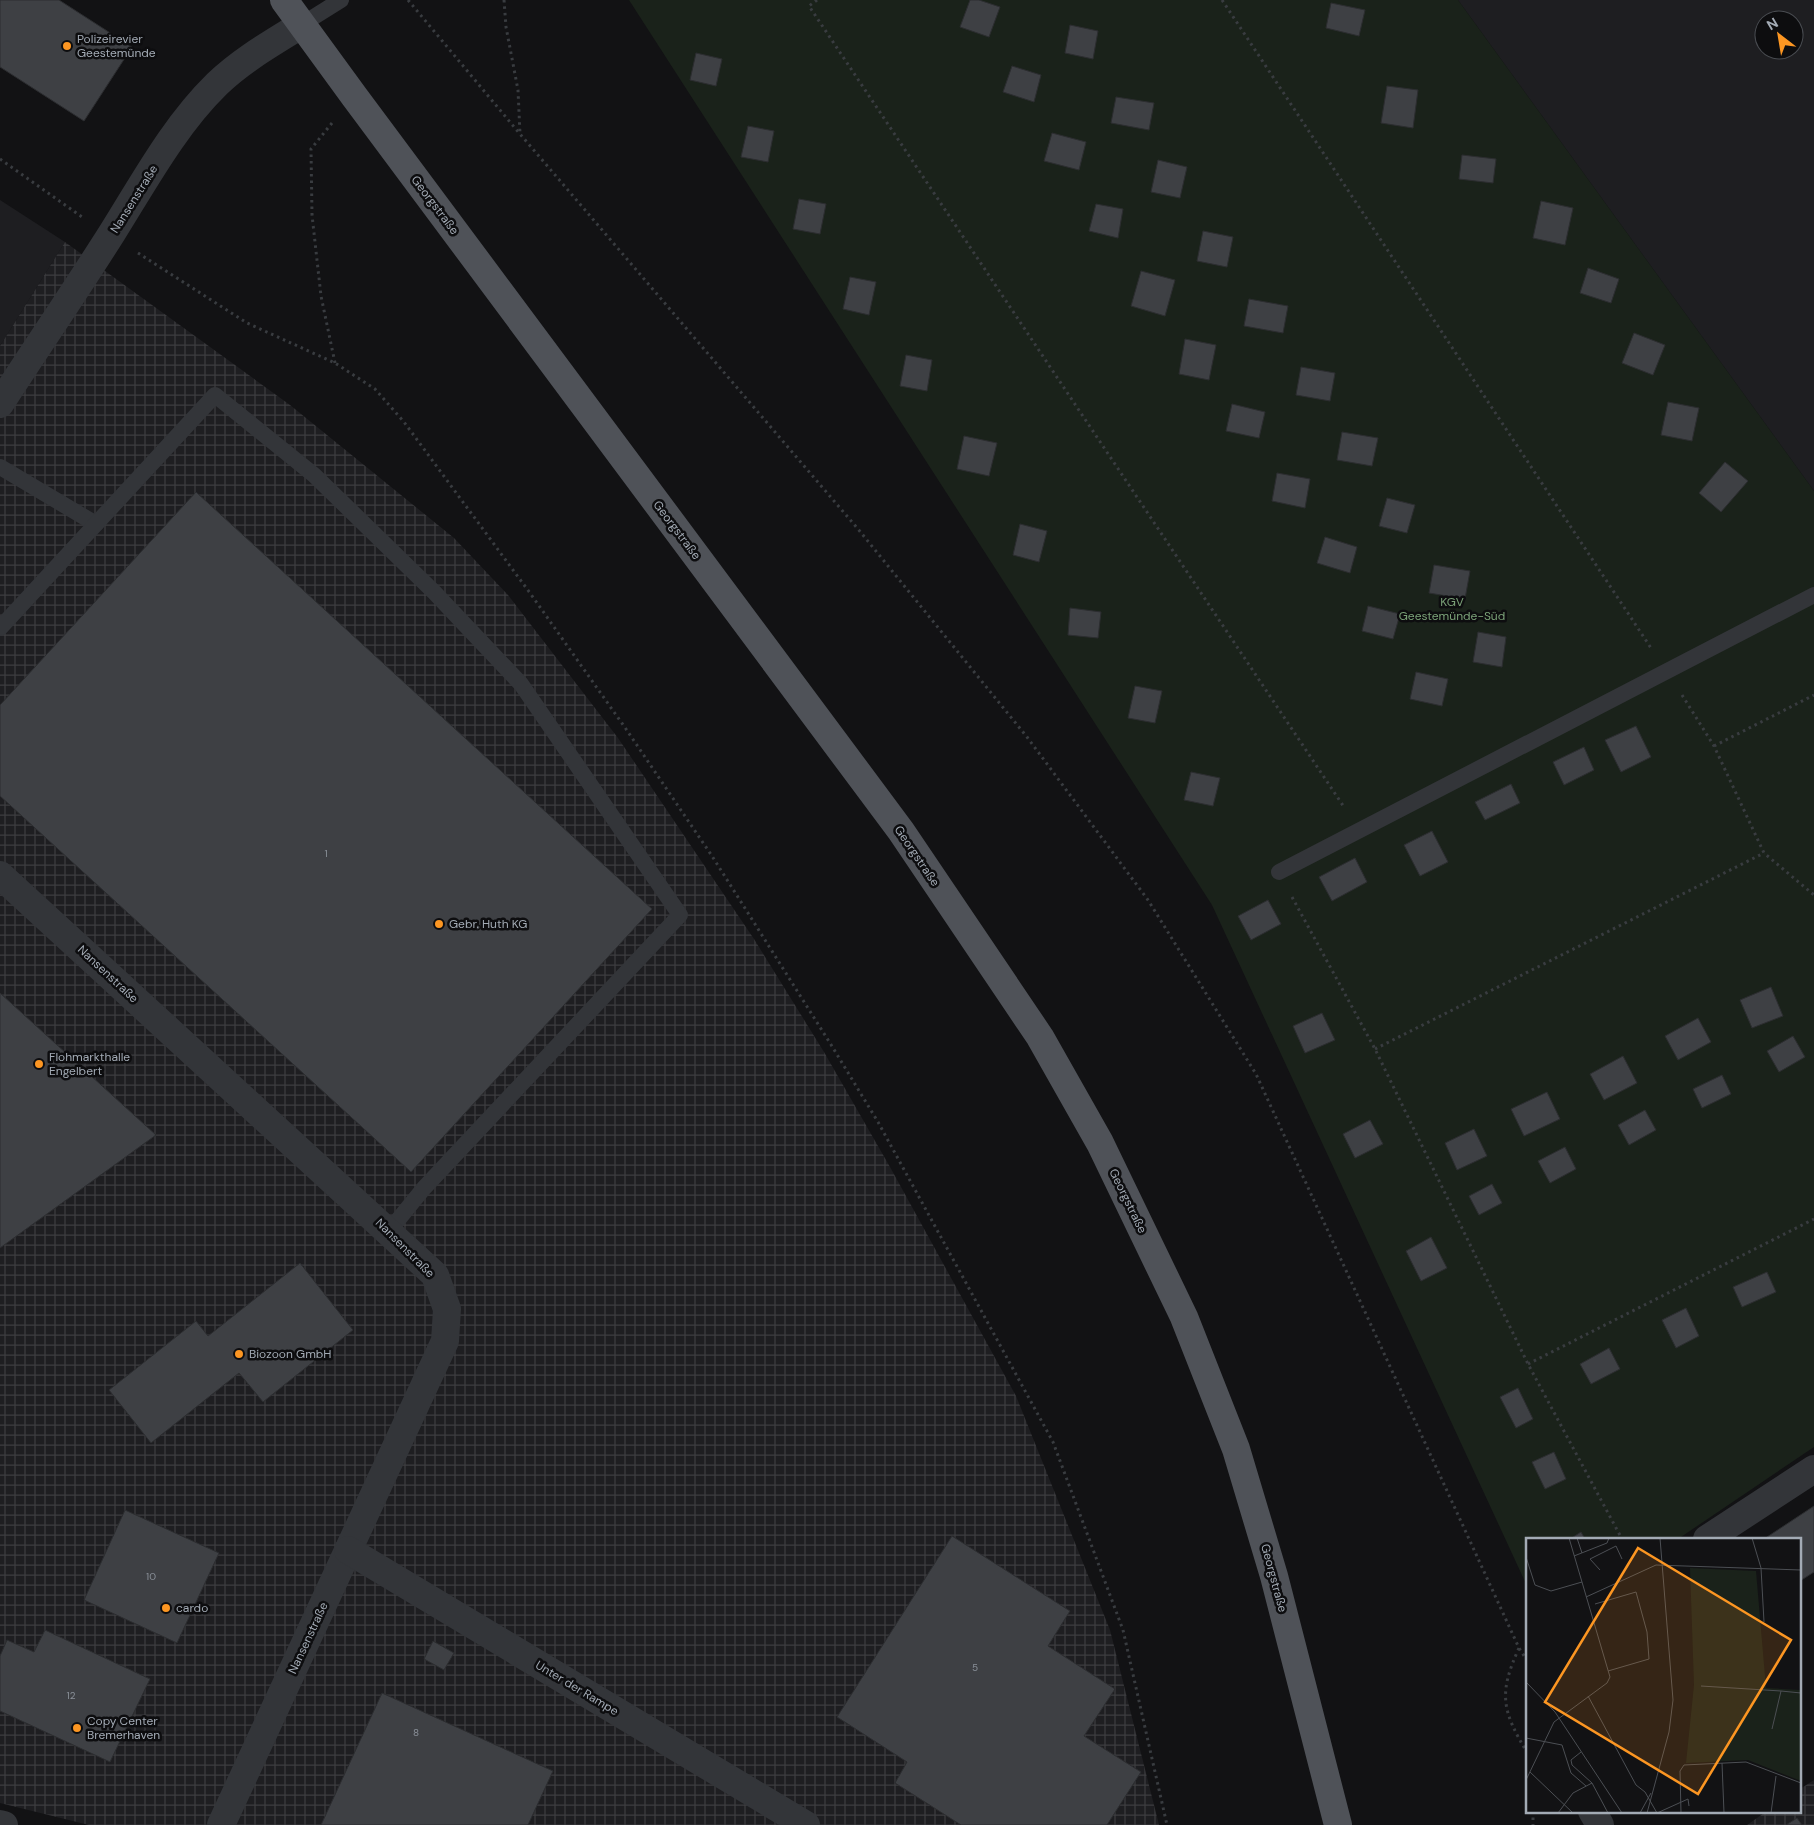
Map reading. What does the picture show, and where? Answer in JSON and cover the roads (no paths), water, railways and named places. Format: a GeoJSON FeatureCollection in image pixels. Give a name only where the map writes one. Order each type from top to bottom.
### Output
{"type":"FeatureCollection","features":[{"type":"Feature","properties":{"kind":"main road","name":"Georgstraße"},"geometry":{"type":"LineString","coordinates":[[284,0],[901,831],[1040,1037],[1100,1143],[1184,1317],[1236,1449],[1274,1576],[1338,1824]]}},
{"type":"Feature","properties":{"kind":"street","name":"Nansenstraße"},"geometry":{"type":"LineString","coordinates":[[0,404],[168,144],[189,115],[217,84],[247,58],[301,25]]}},
{"type":"Feature","properties":{"kind":"street","name":"Nansenstraße"},"geometry":{"type":"LineString","coordinates":[[0,875],[435,1275],[447,1309],[445,1341],[221,1825]]}},
{"type":"Feature","properties":{"kind":"street"},"geometry":{"type":"LineString","coordinates":[[1709,1538],[1814,1469]]}},
{"type":"Feature","properties":{"kind":"street","name":"Unter der Rampe"},"geometry":{"type":"LineString","coordinates":[[348,1550],[806,1825]]}},
{"type":"Feature","properties":{"kind":"street"},"geometry":{"type":"LineString","coordinates":[[1593,1812],[1600,1825]]}},
{"type":"Feature","properties":{"kind":"street"},"geometry":{"type":"LineString","coordinates":[[0,1824],[4,1825]]}},
{"type":"Feature","properties":{"kind":"lane"},"geometry":{"type":"LineString","coordinates":[[301,25],[341,0]]}},
{"type":"Feature","properties":{"kind":"lane"},"geometry":{"type":"LineString","coordinates":[[0,628],[215,395],[314,475],[434,592],[521,684],[680,915],[424,1188],[389,1231]]}},
{"type":"Feature","properties":{"kind":"lane"},"geometry":{"type":"LineString","coordinates":[[0,467],[96,524]]}},
{"type":"Feature","properties":{"kind":"lane"},"geometry":{"type":"LineString","coordinates":[[1279,872],[1814,595]]}},
{"type":"Feature","properties":{"kind":"place","name":"Polizeirevier Geestemünde"},"geometry":{"type":"Point","coordinates":[67,46]}},
{"type":"Feature","properties":{"kind":"place","name":"Gebr. Huth KG"},"geometry":{"type":"Point","coordinates":[439,924]}},
{"type":"Feature","properties":{"kind":"place","name":"Flohmarkthalle Engelbert"},"geometry":{"type":"Point","coordinates":[39,1064]}},
{"type":"Feature","properties":{"kind":"place","name":"Biozoon GmbH"},"geometry":{"type":"Point","coordinates":[239,1354]}},
{"type":"Feature","properties":{"kind":"place","name":"cardo"},"geometry":{"type":"Point","coordinates":[166,1608]}},
{"type":"Feature","properties":{"kind":"place","name":"Copy Center Bremerhaven"},"geometry":{"type":"Point","coordinates":[77,1728]}},
{"type":"Feature","properties":{"kind":"park label","name":"KGV Geestemünde-Süd"},"geometry":{"type":"Point","coordinates":[1452,609]}}]}
